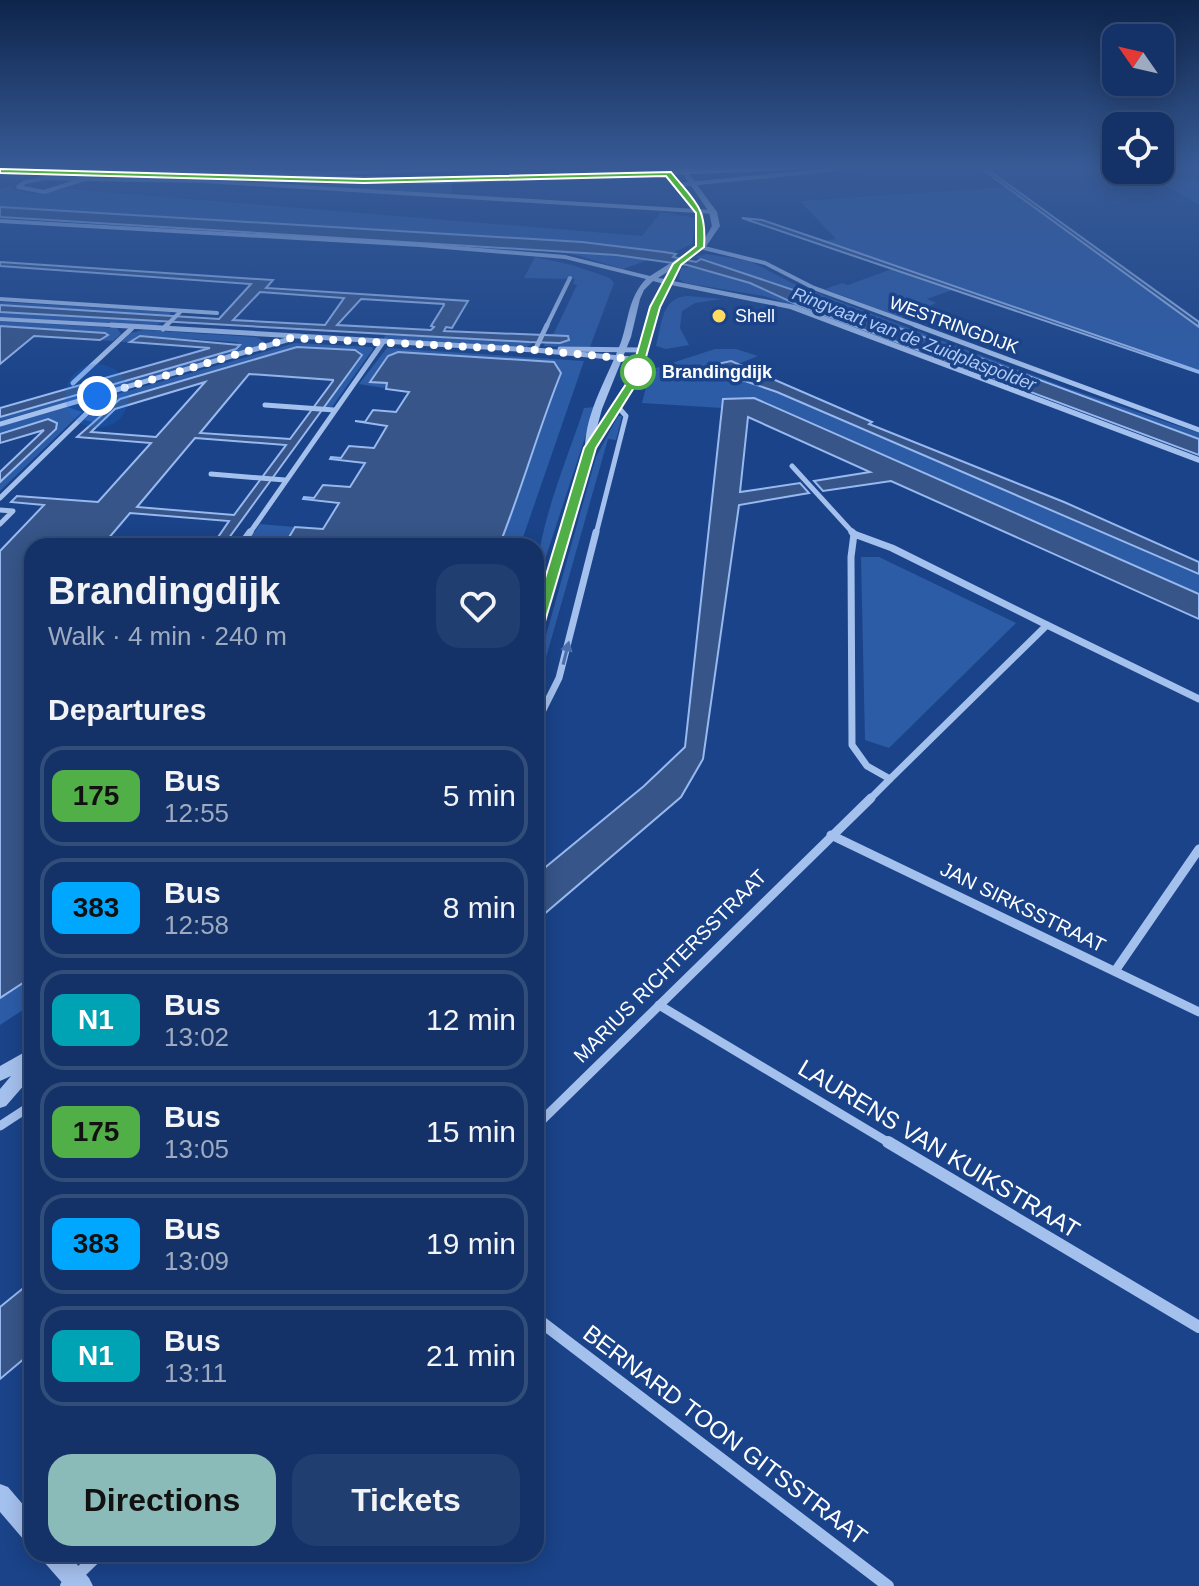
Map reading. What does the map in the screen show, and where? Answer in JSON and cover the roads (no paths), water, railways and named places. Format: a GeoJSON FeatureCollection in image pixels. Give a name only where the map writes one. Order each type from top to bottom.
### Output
{"type":"FeatureCollection","features":[{"type":"Feature","properties":{"kind":"street"},"geometry":{"type":"LineString","coordinates":[[334,241],[534,253],[584,262],[666,285]]}},
{"type":"Feature","properties":{"kind":"street"},"geometry":{"type":"LineString","coordinates":[[700,241],[700,247]]}},
{"type":"Feature","properties":{"kind":"street"},"geometry":{"type":"LineString","coordinates":[[544,605],[590,448],[590,429],[621,354],[638,294],[644,285],[682,261],[706,241]]}},
{"type":"Feature","properties":{"kind":"street","name":"WESTRINGDIJK"},"geometry":{"type":"LineString","coordinates":[[700,247],[765,263],[814,288],[1199,430]]}},
{"type":"Feature","properties":{"kind":"street"},"geometry":{"type":"LineString","coordinates":[[590,448],[635,378],[655,307],[682,261]]}},
{"type":"Feature","properties":{"kind":"street"},"geometry":{"type":"LineString","coordinates":[[584,262],[644,285],[666,285],[781,303],[1199,460]]}},
{"type":"Feature","properties":{"kind":"street"},"geometry":{"type":"LineString","coordinates":[[536,348],[570,278]]}},
{"type":"Feature","properties":{"kind":"street"},"geometry":{"type":"LineString","coordinates":[[0,299],[179,313],[217,313]]}},
{"type":"Feature","properties":{"kind":"street"},"geometry":{"type":"LineString","coordinates":[[164,328],[179,313]]}},
{"type":"Feature","properties":{"kind":"street"},"geometry":{"type":"LineString","coordinates":[[0,319],[291,338],[643,355]]}},
{"type":"Feature","properties":{"kind":"street"},"geometry":{"type":"LineString","coordinates":[[73,383],[132,328]]}},
{"type":"Feature","properties":{"kind":"street"},"geometry":{"type":"LineString","coordinates":[[0,424],[291,338]]}},
{"type":"Feature","properties":{"kind":"street"},"geometry":{"type":"LineString","coordinates":[[245,538],[331,410],[383,342]]}},
{"type":"Feature","properties":{"kind":"street"},"geometry":{"type":"LineString","coordinates":[[536,348],[643,355]]}},
{"type":"Feature","properties":{"kind":"street"},"geometry":{"type":"LineString","coordinates":[[1,496],[97,403],[97,396]]}},
{"type":"Feature","properties":{"kind":"street"},"geometry":{"type":"LineString","coordinates":[[265,405],[331,410]]}},
{"type":"Feature","properties":{"kind":"street"},"geometry":{"type":"LineString","coordinates":[[544,708],[559,678],[626,416],[618,407]]}},
{"type":"Feature","properties":{"kind":"street"},"geometry":{"type":"LineString","coordinates":[[792,466],[854,534],[892,548],[1199,699]]}},
{"type":"Feature","properties":{"kind":"street"},"geometry":{"type":"LineString","coordinates":[[211,474],[282,480]]}},
{"type":"Feature","properties":{"kind":"street"},"geometry":{"type":"LineString","coordinates":[[0,510],[13,511],[0,524]]}},
{"type":"Feature","properties":{"kind":"street"},"geometry":{"type":"LineString","coordinates":[[854,534],[851,557],[852,745],[867,766],[891,779]]}},
{"type":"Feature","properties":{"kind":"street","name":"MARIUS RICHTERSSTRAAT"},"geometry":{"type":"LineString","coordinates":[[544,1118],[1047,625]]}},
{"type":"Feature","properties":{"kind":"street","name":"JAN SIRKSSTRAAT"},"geometry":{"type":"LineString","coordinates":[[831,835],[1199,1012]]}},
{"type":"Feature","properties":{"kind":"street"},"geometry":{"type":"LineString","coordinates":[[1115,971],[1199,849]]}},
{"type":"Feature","properties":{"kind":"street","name":"LAURENS VAN KUIKSTRAAT"},"geometry":{"type":"LineString","coordinates":[[659,1005],[1199,1327]]}},
{"type":"Feature","properties":{"kind":"street"},"geometry":{"type":"LineString","coordinates":[[0,1074],[24,1060]]}},
{"type":"Feature","properties":{"kind":"street"},"geometry":{"type":"LineString","coordinates":[[0,1101],[24,1073]]}},
{"type":"Feature","properties":{"kind":"street"},"geometry":{"type":"LineString","coordinates":[[0,1126],[24,1110]]}},
{"type":"Feature","properties":{"kind":"street","name":"BERNARD TOON GITSSTRAAT"},"geometry":{"type":"LineString","coordinates":[[544,1324],[888,1586]]}},
{"type":"Feature","properties":{"kind":"street"},"geometry":{"type":"LineString","coordinates":[[0,1495],[24,1523]]}},
{"type":"Feature","properties":{"kind":"street"},"geometry":{"type":"LineString","coordinates":[[58,1562],[73,1583],[92,1562]]}},
{"type":"Feature","properties":{"kind":"water","name":"Ringvaart van de Zuidplaspolder"},"geometry":{"type":"Polygon","coordinates":[[[389,241],[566,241],[676,254],[673,257],[696,262],[701,259],[829,302],[1199,439],[1199,455],[798,305],[750,283],[687,265],[616,255],[389,241]]]}},
{"type":"Feature","properties":{"kind":"water"},"geometry":{"type":"Polygon","coordinates":[[[810,241],[824,241],[1199,373],[810,241]]]}},
{"type":"Feature","properties":{"kind":"water"},"geometry":{"type":"Polygon","coordinates":[[[1081,241],[1087,241],[1199,322],[1199,327],[1081,241]]]}},
{"type":"Feature","properties":{"kind":"water"},"geometry":{"type":"Polygon","coordinates":[[[0,262],[273,280],[266,288],[468,301],[452,328],[446,327],[444,331],[568,336],[569,340],[560,343],[529,342],[0,312],[0,305],[219,319],[251,284],[0,266],[0,262]],[[260,292],[233,320],[325,325],[344,298],[260,292]],[[361,299],[337,325],[431,330],[444,305],[444,304],[361,299]]]}},
{"type":"Feature","properties":{"kind":"water"},"geometry":{"type":"Polygon","coordinates":[[[0,326],[108,335],[100,340],[34,336],[0,364],[0,326]]]}},
{"type":"Feature","properties":{"kind":"water"},"geometry":{"type":"Polygon","coordinates":[[[140,336],[240,345],[236,349],[0,417],[0,408],[210,348],[130,342],[140,336]]]}},
{"type":"Feature","properties":{"kind":"water"},"geometry":{"type":"Polygon","coordinates":[[[297,347],[355,350],[362,355],[229,538],[217,538],[229,521],[130,513],[109,538],[24,538],[24,982],[0,998],[0,551],[44,505],[11,502],[17,496],[98,502],[151,443],[77,437],[120,399],[297,347]],[[249,374],[200,433],[290,439],[333,380],[249,374]],[[205,382],[115,409],[91,432],[156,437],[205,382]],[[195,438],[137,507],[234,515],[286,445],[195,438]]]}},
{"type":"Feature","properties":{"kind":"water"},"geometry":{"type":"Polygon","coordinates":[[[398,352],[554,362],[561,373],[502,538],[289,538],[295,527],[323,529],[339,503],[304,497],[314,498],[323,485],[350,487],[365,463],[331,457],[341,458],[349,446],[374,448],[387,426],[355,421],[365,422],[373,410],[396,412],[409,392],[386,389],[387,383],[370,382],[388,356],[398,352]]]}},
{"type":"Feature","properties":{"kind":"water"},"geometry":{"type":"Polygon","coordinates":[[[731,361],[872,422],[869,424],[1064,502],[1199,562],[1199,574],[777,392],[733,377],[694,369],[731,361]]]}},
{"type":"Feature","properties":{"kind":"water"},"geometry":{"type":"Polygon","coordinates":[[[754,398],[1199,594],[1199,619],[891,481],[823,491],[814,481],[870,472],[748,417],[740,492],[800,483],[809,493],[739,505],[703,759],[681,797],[544,914],[544,868],[644,786],[685,747],[723,399],[754,398]]]}},
{"type":"Feature","properties":{"kind":"water"},"geometry":{"type":"Polygon","coordinates":[[[48,419],[57,423],[56,429],[0,482],[0,472],[44,430],[0,443],[0,434],[48,419]]]}},
{"type":"Feature","properties":{"kind":"water"},"geometry":{"type":"Polygon","coordinates":[[[24,1288],[24,1359],[0,1379],[0,1307],[24,1288]]]}},
{"type":"Feature","properties":{"kind":"place","name":"Shell"},"geometry":{"type":"Point","coordinates":[719,316]}},
{"type":"Feature","properties":{"kind":"place","name":"Brandingdijk"},"geometry":{"type":"Point","coordinates":[638,372]}}]}
